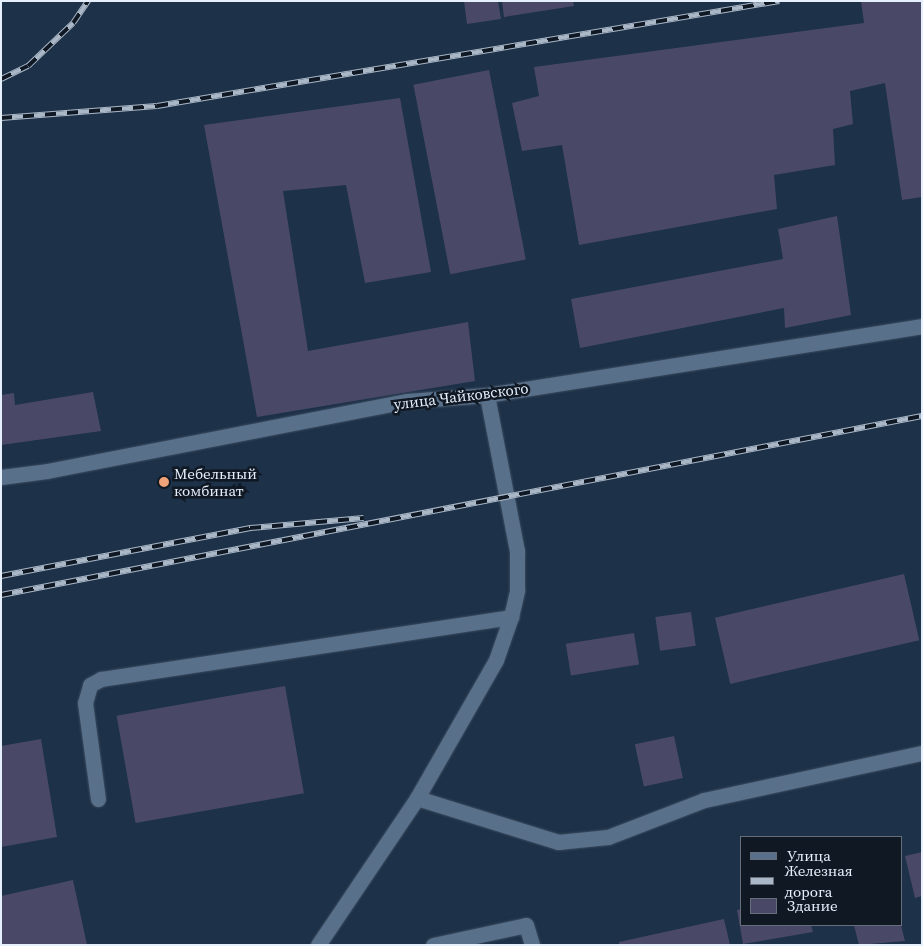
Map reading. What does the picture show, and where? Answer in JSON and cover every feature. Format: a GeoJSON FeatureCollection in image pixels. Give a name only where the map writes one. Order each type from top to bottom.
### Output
{"type":"FeatureCollection","features":[{"type":"Feature","properties":{"kind":"street","name":"улица Чайковского"},"geometry":{"type":"LineString","coordinates":[[1,477],[47,471],[407,401],[487,395],[922,326]]}},
{"type":"Feature","properties":{"kind":"street"},"geometry":{"type":"LineString","coordinates":[[318,945],[417,798],[496,660],[511,617],[517,590],[517,552],[487,395]]}},
{"type":"Feature","properties":{"kind":"street"},"geometry":{"type":"LineString","coordinates":[[98,799],[85,703],[90,686],[101,678],[511,617]]}},
{"type":"Feature","properties":{"kind":"street"},"geometry":{"type":"LineString","coordinates":[[417,798],[558,842],[608,837],[704,800],[922,753]]}},
{"type":"Feature","properties":{"kind":"street"},"geometry":{"type":"LineString","coordinates":[[433,945],[526,925],[532,945]]}},
{"type":"Feature","properties":{"kind":"building"},"geometry":{"type":"Polygon","coordinates":[[[464,1],[498,1],[501,19],[467,24],[464,1]]]}},
{"type":"Feature","properties":{"kind":"building"},"geometry":{"type":"Polygon","coordinates":[[[502,1],[573,1],[574,6],[504,17],[502,1]]]}},
{"type":"Feature","properties":{"kind":"building"},"geometry":{"type":"Polygon","coordinates":[[[861,1],[922,1],[922,197],[902,200],[885,83],[850,91],[853,124],[833,129],[835,165],[774,175],[777,209],[579,245],[562,145],[522,151],[512,103],[539,96],[534,67],[864,23],[861,1]]]}},
{"type":"Feature","properties":{"kind":"building"},"geometry":{"type":"Polygon","coordinates":[[[489,70],[526,259],[450,274],[413,85],[489,70]]]}},
{"type":"Feature","properties":{"kind":"building"},"geometry":{"type":"Polygon","coordinates":[[[400,98],[431,272],[365,283],[346,185],[283,191],[308,351],[468,322],[475,381],[257,417],[204,125],[400,98]]]}},
{"type":"Feature","properties":{"kind":"building"},"geometry":{"type":"Polygon","coordinates":[[[837,216],[851,315],[785,328],[784,308],[580,348],[571,299],[783,259],[778,229],[837,216]]]}},
{"type":"Feature","properties":{"kind":"building"},"geometry":{"type":"Polygon","coordinates":[[[93,392],[101,431],[1,445],[1,395],[14,393],[15,405],[93,392]]]}},
{"type":"Feature","properties":{"kind":"building"},"geometry":{"type":"Polygon","coordinates":[[[904,574],[919,640],[730,684],[715,618],[904,574]]]}},
{"type":"Feature","properties":{"kind":"building"},"geometry":{"type":"Polygon","coordinates":[[[691,612],[696,646],[660,651],[655,617],[691,612]]]}},
{"type":"Feature","properties":{"kind":"building"},"geometry":{"type":"Polygon","coordinates":[[[634,633],[639,665],[571,675],[566,644],[634,633]]]}},
{"type":"Feature","properties":{"kind":"building"},"geometry":{"type":"Polygon","coordinates":[[[285,686],[304,793],[136,823],[117,716],[285,686]]]}},
{"type":"Feature","properties":{"kind":"building"},"geometry":{"type":"Polygon","coordinates":[[[674,736],[683,778],[644,786],[635,744],[674,736]]]}},
{"type":"Feature","properties":{"kind":"building"},"geometry":{"type":"Polygon","coordinates":[[[41,739],[57,837],[1,847],[1,746],[41,739]]]}},
{"type":"Feature","properties":{"kind":"building"},"geometry":{"type":"Polygon","coordinates":[[[922,852],[922,896],[915,898],[905,856],[922,852]]]}},
{"type":"Feature","properties":{"kind":"building"},"geometry":{"type":"Polygon","coordinates":[[[73,880],[87,945],[1,945],[1,896],[73,880]]]}},
{"type":"Feature","properties":{"kind":"building"},"geometry":{"type":"Polygon","coordinates":[[[740,909],[740,926],[811,926],[813,932],[743,944],[737,910],[740,909]]]}},
{"type":"Feature","properties":{"kind":"building"},"geometry":{"type":"Polygon","coordinates":[[[724,919],[730,945],[619,945],[619,942],[724,919]]]}},
{"type":"Feature","properties":{"kind":"building"},"geometry":{"type":"Polygon","coordinates":[[[854,926],[901,926],[905,941],[859,945],[854,926]]]}},
{"type":"Feature","properties":{"kind":"railway"},"geometry":{"type":"LineString","coordinates":[[1,79],[28,66],[73,23],[88,1]]}},
{"type":"Feature","properties":{"kind":"railway"},"geometry":{"type":"LineString","coordinates":[[1,118],[157,106],[779,1]]}},
{"type":"Feature","properties":{"kind":"railway"},"geometry":{"type":"LineString","coordinates":[[1,595],[922,416]]}},
{"type":"Feature","properties":{"kind":"railway"},"geometry":{"type":"LineString","coordinates":[[1,576],[250,528],[364,518]]}},
{"type":"Feature","properties":{"kind":"place","name":"Мебельный комбинат"},"geometry":{"type":"Point","coordinates":[164,482]}}]}
